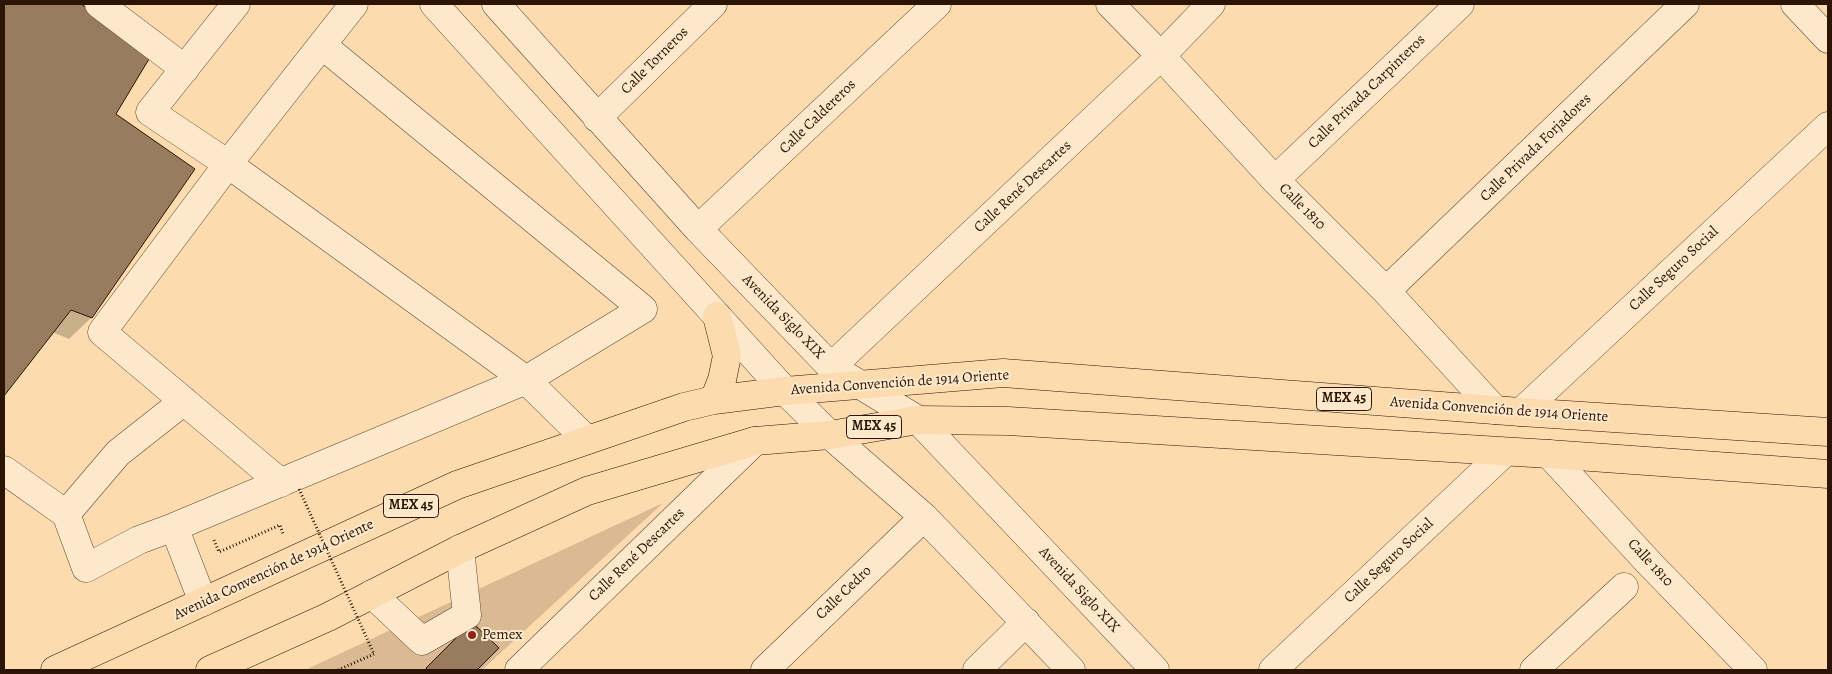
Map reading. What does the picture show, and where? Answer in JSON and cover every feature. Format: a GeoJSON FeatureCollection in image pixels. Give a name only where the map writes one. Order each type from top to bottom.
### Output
{"type":"FeatureCollection","features":[{"type":"Feature","properties":{"kind":"main road"},"geometry":{"type":"LineString","coordinates":[[714,400],[722,380],[727,356],[717,316]]}},
{"type":"Feature","properties":{"kind":"main road","name":"Avenida Convención de 1914 Oriente"},"geometry":{"type":"LineString","coordinates":[[55,670],[457,485],[684,407],[714,400],[785,391],[1003,373],[1508,411],[1828,432]]}},
{"type":"Feature","properties":{"kind":"main road","name":"MEX 45"},"geometry":{"type":"LineString","coordinates":[[210,670],[328,617],[460,549],[587,490],[755,441],[830,435],[918,420],[1008,421],[1549,454],[1828,474]]}},
{"type":"Feature","properties":{"kind":"street"},"geometry":{"type":"LineString","coordinates":[[99,4],[185,69]]}},
{"type":"Feature","properties":{"kind":"street"},"geometry":{"type":"LineString","coordinates":[[236,4],[150,112],[228,164],[526,380],[587,440]]}},
{"type":"Feature","properties":{"kind":"street"},"geometry":{"type":"LineString","coordinates":[[290,486],[102,332],[228,164],[354,4]]}},
{"type":"Feature","properties":{"kind":"street"},"geometry":{"type":"LineString","coordinates":[[434,4],[785,391],[830,435],[924,517],[1071,670]]}},
{"type":"Feature","properties":{"kind":"street","name":"Avenida Siglo XIX"},"geometry":{"type":"LineString","coordinates":[[496,4],[698,229],[831,367],[918,420],[1154,670]]}},
{"type":"Feature","properties":{"kind":"street","name":"Calle Torneros"},"geometry":{"type":"LineString","coordinates":[[597,118],[713,4]]}},
{"type":"Feature","properties":{"kind":"street","name":"Calle Caldereros"},"geometry":{"type":"LineString","coordinates":[[698,229],[937,4]]}},
{"type":"Feature","properties":{"kind":"street","name":"Calle 1810"},"geometry":{"type":"LineString","coordinates":[[1110,4],[1161,56],[1275,180],[1508,411]]}},
{"type":"Feature","properties":{"kind":"street","name":"Calle René Descartes"},"geometry":{"type":"LineString","coordinates":[[831,367],[1161,56],[1211,4]]}},
{"type":"Feature","properties":{"kind":"street","name":"Calle Privada Carpinteros"},"geometry":{"type":"LineString","coordinates":[[1275,180],[1460,4]]}},
{"type":"Feature","properties":{"kind":"street","name":"Calle Privada Forjadores"},"geometry":{"type":"LineString","coordinates":[[1386,291],[1686,4]]}},
{"type":"Feature","properties":{"kind":"street"},"geometry":{"type":"LineString","coordinates":[[1795,4],[1828,39]]}},
{"type":"Feature","properties":{"kind":"street"},"geometry":{"type":"LineString","coordinates":[[4,470],[66,514],[86,568],[139,540],[290,486],[526,380],[643,309],[322,45]]}},
{"type":"Feature","properties":{"kind":"street","name":"Calle Seguro Social"},"geometry":{"type":"LineString","coordinates":[[1508,411],[1828,126]]}},
{"type":"Feature","properties":{"kind":"street"},"geometry":{"type":"LineString","coordinates":[[66,514],[118,453],[184,401]]}},
{"type":"Feature","properties":{"kind":"street","name":"Calle René Descartes"},"geometry":{"type":"LineString","coordinates":[[519,670],[755,441]]}},
{"type":"Feature","properties":{"kind":"street","name":"Calle Seguro Social"},"geometry":{"type":"LineString","coordinates":[[1273,670],[1505,452]]}},
{"type":"Feature","properties":{"kind":"street","name":"Calle 1810"},"geometry":{"type":"LineString","coordinates":[[1549,454],[1649,563],[1754,670]]}},
{"type":"Feature","properties":{"kind":"street","name":"Calle Cedro"},"geometry":{"type":"LineString","coordinates":[[765,670],[924,517]]}},
{"type":"Feature","properties":{"kind":"street"},"geometry":{"type":"LineString","coordinates":[[174,527],[203,602]]}},
{"type":"Feature","properties":{"kind":"street"},"geometry":{"type":"LineString","coordinates":[[372,594],[422,641],[467,615],[460,549]]}},
{"type":"Feature","properties":{"kind":"street"},"geometry":{"type":"LineString","coordinates":[[1534,670],[1624,586]]}},
{"type":"Feature","properties":{"kind":"street"},"geometry":{"type":"LineString","coordinates":[[978,670],[1026,622]]}},
{"type":"Feature","properties":{"kind":"path"},"geometry":{"type":"LineString","coordinates":[[290,486],[374,654],[338,670]]}},
{"type":"Feature","properties":{"kind":"path"},"geometry":{"type":"LineString","coordinates":[[219,552],[280,525]]}},
{"type":"Feature","properties":{"kind":"shaded area"},"geometry":{"type":"Polygon","coordinates":[[[663,503],[482,670],[305,670],[663,503]]]}},
{"type":"Feature","properties":{"kind":"building"},"geometry":{"type":"Polygon","coordinates":[[[4,4],[81,4],[152,54],[116,114],[195,169],[92,318],[71,310],[4,396],[4,4]]]}},
{"type":"Feature","properties":{"kind":"building","name":"Pemex"},"geometry":{"type":"Polygon","coordinates":[[[472,622],[499,648],[477,670],[428,670],[426,668],[472,622]]]}},
{"type":"Feature","properties":{"kind":"place","name":"Pemex"},"geometry":{"type":"Point","coordinates":[472,635]}}]}
